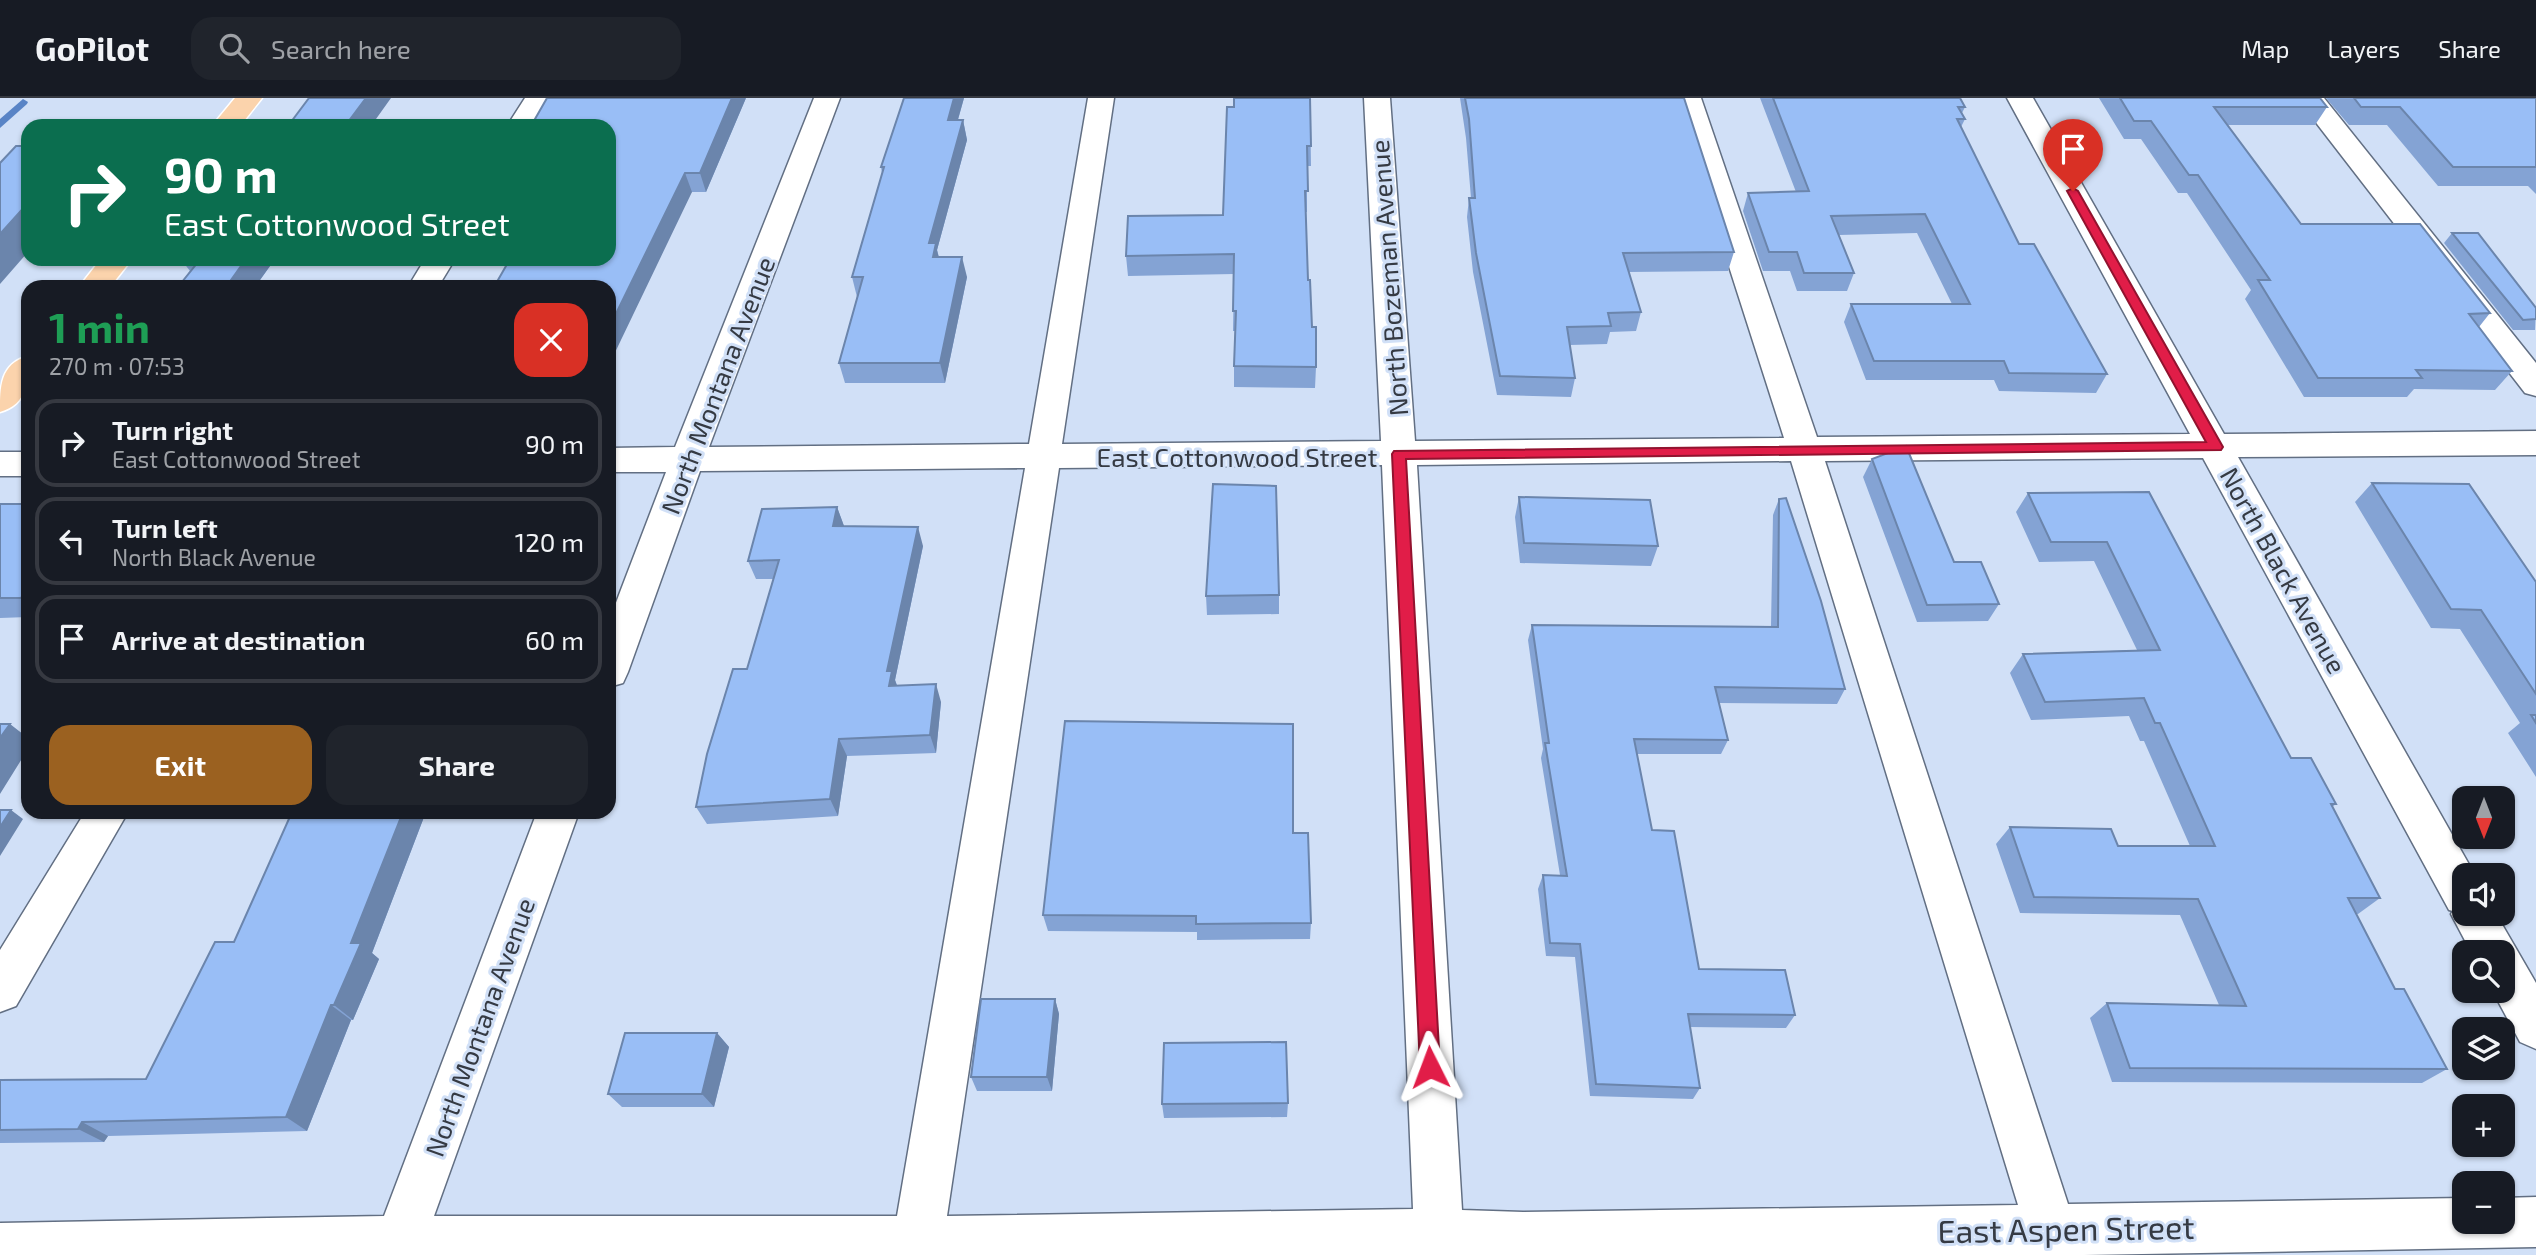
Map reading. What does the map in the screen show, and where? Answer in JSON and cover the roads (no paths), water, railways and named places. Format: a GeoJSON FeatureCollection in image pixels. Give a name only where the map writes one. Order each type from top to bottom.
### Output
{"type":"FeatureCollection","features":[{"type":"Feature","properties":{"kind":"main road"},"geometry":{"type":"LineString","coordinates":[[232,119],[249,98]]}},
{"type":"Feature","properties":{"kind":"main road"},"geometry":{"type":"LineString","coordinates":[[100,280],[111,266]]}},
{"type":"Feature","properties":{"kind":"main road"},"geometry":{"type":"LineString","coordinates":[[0,401],[21,376]]}},
{"type":"Feature","properties":{"kind":"street"},"geometry":{"type":"LineString","coordinates":[[525,119],[538,98]]}},
{"type":"Feature","properties":{"kind":"street","name":"North Montana Avenue"},"geometry":{"type":"LineString","coordinates":[[616,653],[687,460],[827,98]]}},
{"type":"Feature","properties":{"kind":"street"},"geometry":{"type":"LineString","coordinates":[[918,1241],[1101,98]]}},
{"type":"Feature","properties":{"kind":"street","name":"North Bozeman Avenue"},"geometry":{"type":"LineString","coordinates":[[1377,98],[1399,454],[1439,1245]]}},
{"type":"Feature","properties":{"kind":"street"},"geometry":{"type":"LineString","coordinates":[[1688,98],[1805,451],[2055,1241]]}},
{"type":"Feature","properties":{"kind":"street","name":"North Black Avenue"},"geometry":{"type":"LineString","coordinates":[[2020,98],[2452,874]]}},
{"type":"Feature","properties":{"kind":"street"},"geometry":{"type":"LineString","coordinates":[[2310,98],[2536,386]]}},
{"type":"Feature","properties":{"kind":"street","name":"East Cottonwood Street"},"geometry":{"type":"LineString","coordinates":[[616,460],[2536,443]]}},
{"type":"Feature","properties":{"kind":"street"},"geometry":{"type":"LineString","coordinates":[[0,464],[21,464]]}},
{"type":"Feature","properties":{"kind":"street"},"geometry":{"type":"LineString","coordinates":[[0,991],[103,819]]}},
{"type":"Feature","properties":{"kind":"street","name":"North Montana Avenue"},"geometry":{"type":"LineString","coordinates":[[400,1241],[555,819]]}},
{"type":"Feature","properties":{"kind":"street"},"geometry":{"type":"LineString","coordinates":[[2515,989],[2536,1027]]}},
{"type":"Feature","properties":{"kind":"street","name":"East Aspen Street"},"geometry":{"type":"LineString","coordinates":[[0,1248],[400,1241],[1439,1245],[1523,1237],[2055,1241],[2536,1222]]}},
{"type":"Feature","properties":{"kind":"waterway"},"geometry":{"type":"LineString","coordinates":[[0,125],[23,102]]}}]}
